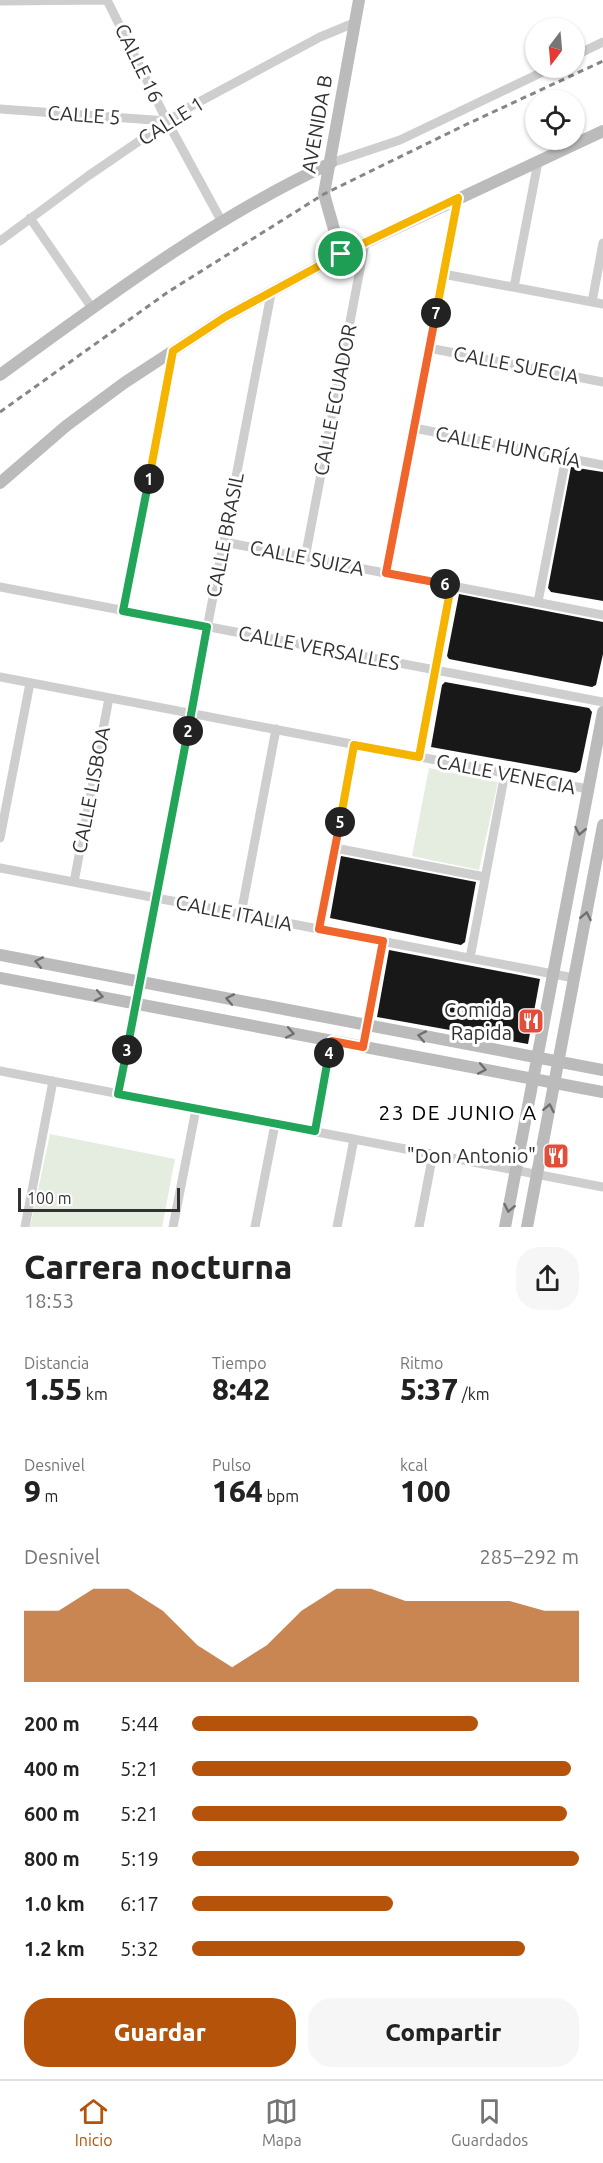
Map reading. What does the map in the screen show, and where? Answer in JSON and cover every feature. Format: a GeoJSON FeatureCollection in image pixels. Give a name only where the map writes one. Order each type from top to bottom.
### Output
{"type":"FeatureCollection","features":[{"type":"Feature","properties":{"kind":"street"},"geometry":{"type":"LineString","coordinates":[[0,1],[107,0]]}},
{"type":"Feature","properties":{"kind":"street","name":"CALLE 16"},"geometry":{"type":"LineString","coordinates":[[107,0],[167,121],[222,222]]}},
{"type":"Feature","properties":{"kind":"street","name":"AVENIDA B"},"geometry":{"type":"LineString","coordinates":[[341,254],[324,194],[359,0]]}},
{"type":"Feature","properties":{"kind":"street","name":"CALLE 1"},"geometry":{"type":"LineString","coordinates":[[0,241],[167,121],[320,37],[354,23]]}},
{"type":"Feature","properties":{"kind":"street"},"geometry":{"type":"LineString","coordinates":[[585,51],[603,42]]}},
{"type":"Feature","properties":{"kind":"street"},"geometry":{"type":"LineString","coordinates":[[0,375],[92,308],[222,222],[284,186],[331,163],[400,140],[529,78]]}},
{"type":"Feature","properties":{"kind":"street","name":"CALLE 5"},"geometry":{"type":"LineString","coordinates":[[0,109],[167,121]]}},
{"type":"Feature","properties":{"kind":"street"},"geometry":{"type":"LineString","coordinates":[[0,483],[66,426],[124,383],[225,317],[341,254],[603,131]]}},
{"type":"Feature","properties":{"kind":"street"},"geometry":{"type":"LineString","coordinates":[[514,287],[538,162]]}},
{"type":"Feature","properties":{"kind":"street"},"geometry":{"type":"LineString","coordinates":[[386,573],[458,198]]}},
{"type":"Feature","properties":{"kind":"street"},"geometry":{"type":"LineString","coordinates":[[30,218],[92,308]]}},
{"type":"Feature","properties":{"kind":"street","name":"CALLE ECUADOR"},"geometry":{"type":"LineString","coordinates":[[305,558],[365,243]]}},
{"type":"Feature","properties":{"kind":"street"},"geometry":{"type":"LineString","coordinates":[[592,302],[603,243]]}},
{"type":"Feature","properties":{"kind":"street"},"geometry":{"type":"LineString","coordinates":[[443,273],[603,304]]}},
{"type":"Feature","properties":{"kind":"street","name":"CALLE BRASIL"},"geometry":{"type":"LineString","coordinates":[[118,1094],[271,294]]}},
{"type":"Feature","properties":{"kind":"street","name":"CALLE SUECIA"},"geometry":{"type":"LineString","coordinates":[[429,348],[603,382]]}},
{"type":"Feature","properties":{"kind":"street"},"geometry":{"type":"LineString","coordinates":[[123,611],[173,351]]}},
{"type":"Feature","properties":{"kind":"street","name":"CALLE HUNGRÍA"},"geometry":{"type":"LineString","coordinates":[[414,429],[603,465]]}},
{"type":"Feature","properties":{"kind":"street"},"geometry":{"type":"LineString","coordinates":[[538,602],[566,457]]}},
{"type":"Feature","properties":{"kind":"street","name":"CALLE SUIZA"},"geometry":{"type":"LineString","coordinates":[[224,542],[603,615]]}},
{"type":"Feature","properties":{"kind":"street"},"geometry":{"type":"LineString","coordinates":[[419,757],[451,586]]}},
{"type":"Feature","properties":{"kind":"street","name":"CALLE VERSALLES"},"geometry":{"type":"LineString","coordinates":[[0,587],[603,702]]}},
{"type":"Feature","properties":{"kind":"street","name":"CALLE VENECIA"},"geometry":{"type":"LineString","coordinates":[[0,677],[588,789]]}},
{"type":"Feature","properties":{"kind":"street"},"geometry":{"type":"LineString","coordinates":[[0,838],[30,682]]}},
{"type":"Feature","properties":{"kind":"street","name":"CALLE LISBOA"},"geometry":{"type":"LineString","coordinates":[[74,882],[109,698]]}},
{"type":"Feature","properties":{"kind":"street"},"geometry":{"type":"LineString","coordinates":[[505,1227],[603,711]]}},
{"type":"Feature","properties":{"kind":"street"},"geometry":{"type":"LineString","coordinates":[[241,914],[276,729]]}},
{"type":"Feature","properties":{"kind":"street"},"geometry":{"type":"LineString","coordinates":[[319,929],[354,745]]}},
{"type":"Feature","properties":{"kind":"street"},"geometry":{"type":"LineString","coordinates":[[470,958],[505,773]]}},
{"type":"Feature","properties":{"kind":"street"},"geometry":{"type":"LineString","coordinates":[[0,782],[10,784]]}},
{"type":"Feature","properties":{"kind":"street"},"geometry":{"type":"LineString","coordinates":[[527,1227],[603,825]]}},
{"type":"Feature","properties":{"kind":"street"},"geometry":{"type":"LineString","coordinates":[[335,848],[485,877]]}},
{"type":"Feature","properties":{"kind":"street","name":"CALLE ITALIA"},"geometry":{"type":"LineString","coordinates":[[0,868],[574,978]]}},
{"type":"Feature","properties":{"kind":"street"},"geometry":{"type":"LineString","coordinates":[[363,1047],[383,941]]}},
{"type":"Feature","properties":{"kind":"street"},"geometry":{"type":"LineString","coordinates":[[0,955],[603,1070]]}},
{"type":"Feature","properties":{"kind":"street"},"geometry":{"type":"LineString","coordinates":[[0,978],[603,1092]]}},
{"type":"Feature","properties":{"kind":"street"},"geometry":{"type":"LineString","coordinates":[[0,1071],[603,1187]]}},
{"type":"Feature","properties":{"kind":"street"},"geometry":{"type":"LineString","coordinates":[[25,1227],[53,1081]]}},
{"type":"Feature","properties":{"kind":"street"},"geometry":{"type":"LineString","coordinates":[[173,1227],[196,1109]]}},
{"type":"Feature","properties":{"kind":"street"},"geometry":{"type":"LineString","coordinates":[[255,1227],[275,1124]]}},
{"type":"Feature","properties":{"kind":"street"},"geometry":{"type":"LineString","coordinates":[[337,1227],[354,1139]]}},
{"type":"Feature","properties":{"kind":"street"},"geometry":{"type":"LineString","coordinates":[[419,1227],[433,1154]]}},
{"type":"Feature","properties":{"kind":"lane"},"geometry":{"type":"LineString","coordinates":[[315,1131],[332,1041]]}},
{"type":"Feature","properties":{"kind":"shaded area"},"geometry":{"type":"Polygon","coordinates":[[[429,768],[498,782],[479,870],[412,856],[429,768]]]}},
{"type":"Feature","properties":{"kind":"shaded area"},"geometry":{"type":"Polygon","coordinates":[[[50,1134],[175,1159],[162,1227],[30,1227],[50,1134]]]}},
{"type":"Feature","properties":{"kind":"building"},"geometry":{"type":"Polygon","coordinates":[[[571,467],[603,472],[603,601],[551,592],[548,588],[571,467]]]}},
{"type":"Feature","properties":{"kind":"building"},"geometry":{"type":"Polygon","coordinates":[[[459,594],[603,622],[603,654],[596,685],[592,687],[449,659],[447,656],[459,594]]]}},
{"type":"Feature","properties":{"kind":"building"},"geometry":{"type":"Polygon","coordinates":[[[445,682],[589,708],[592,712],[580,770],[576,773],[431,747],[442,685],[445,682]]]}},
{"type":"Feature","properties":{"kind":"building"},"geometry":{"type":"Polygon","coordinates":[[[341,856],[476,882],[465,942],[461,945],[330,918],[341,856]]]}},
{"type":"Feature","properties":{"kind":"building"},"geometry":{"type":"Polygon","coordinates":[[[389,950],[540,979],[528,1044],[377,1017],[389,950]]]}},
{"type":"Feature","properties":{"kind":"railway"},"geometry":{"type":"LineString","coordinates":[[0,412],[168,292],[324,194],[603,61]]}},
{"type":"Feature","properties":{"kind":"place","name":"Comida Rapida"},"geometry":{"type":"Point","coordinates":[531,1021]}},
{"type":"Feature","properties":{"kind":"place","name":"\"Don Antonio\""},"geometry":{"type":"Point","coordinates":[556,1156]}},
{"type":"Feature","properties":{"kind":"district","name":"23 DE JUNIO A"},"geometry":{"type":"Point","coordinates":[458,1113]}},
{"type":"Feature","properties":{"kind":"route"},"geometry":{"type":"LineString","coordinates":[[458,198],[386,573],[451,586],[419,757],[354,745],[319,929],[383,941],[363,1047],[332,1041],[315,1131],[118,1094],[207,627],[123,611],[173,351],[225,317],[341,254],[458,198]]}}]}
